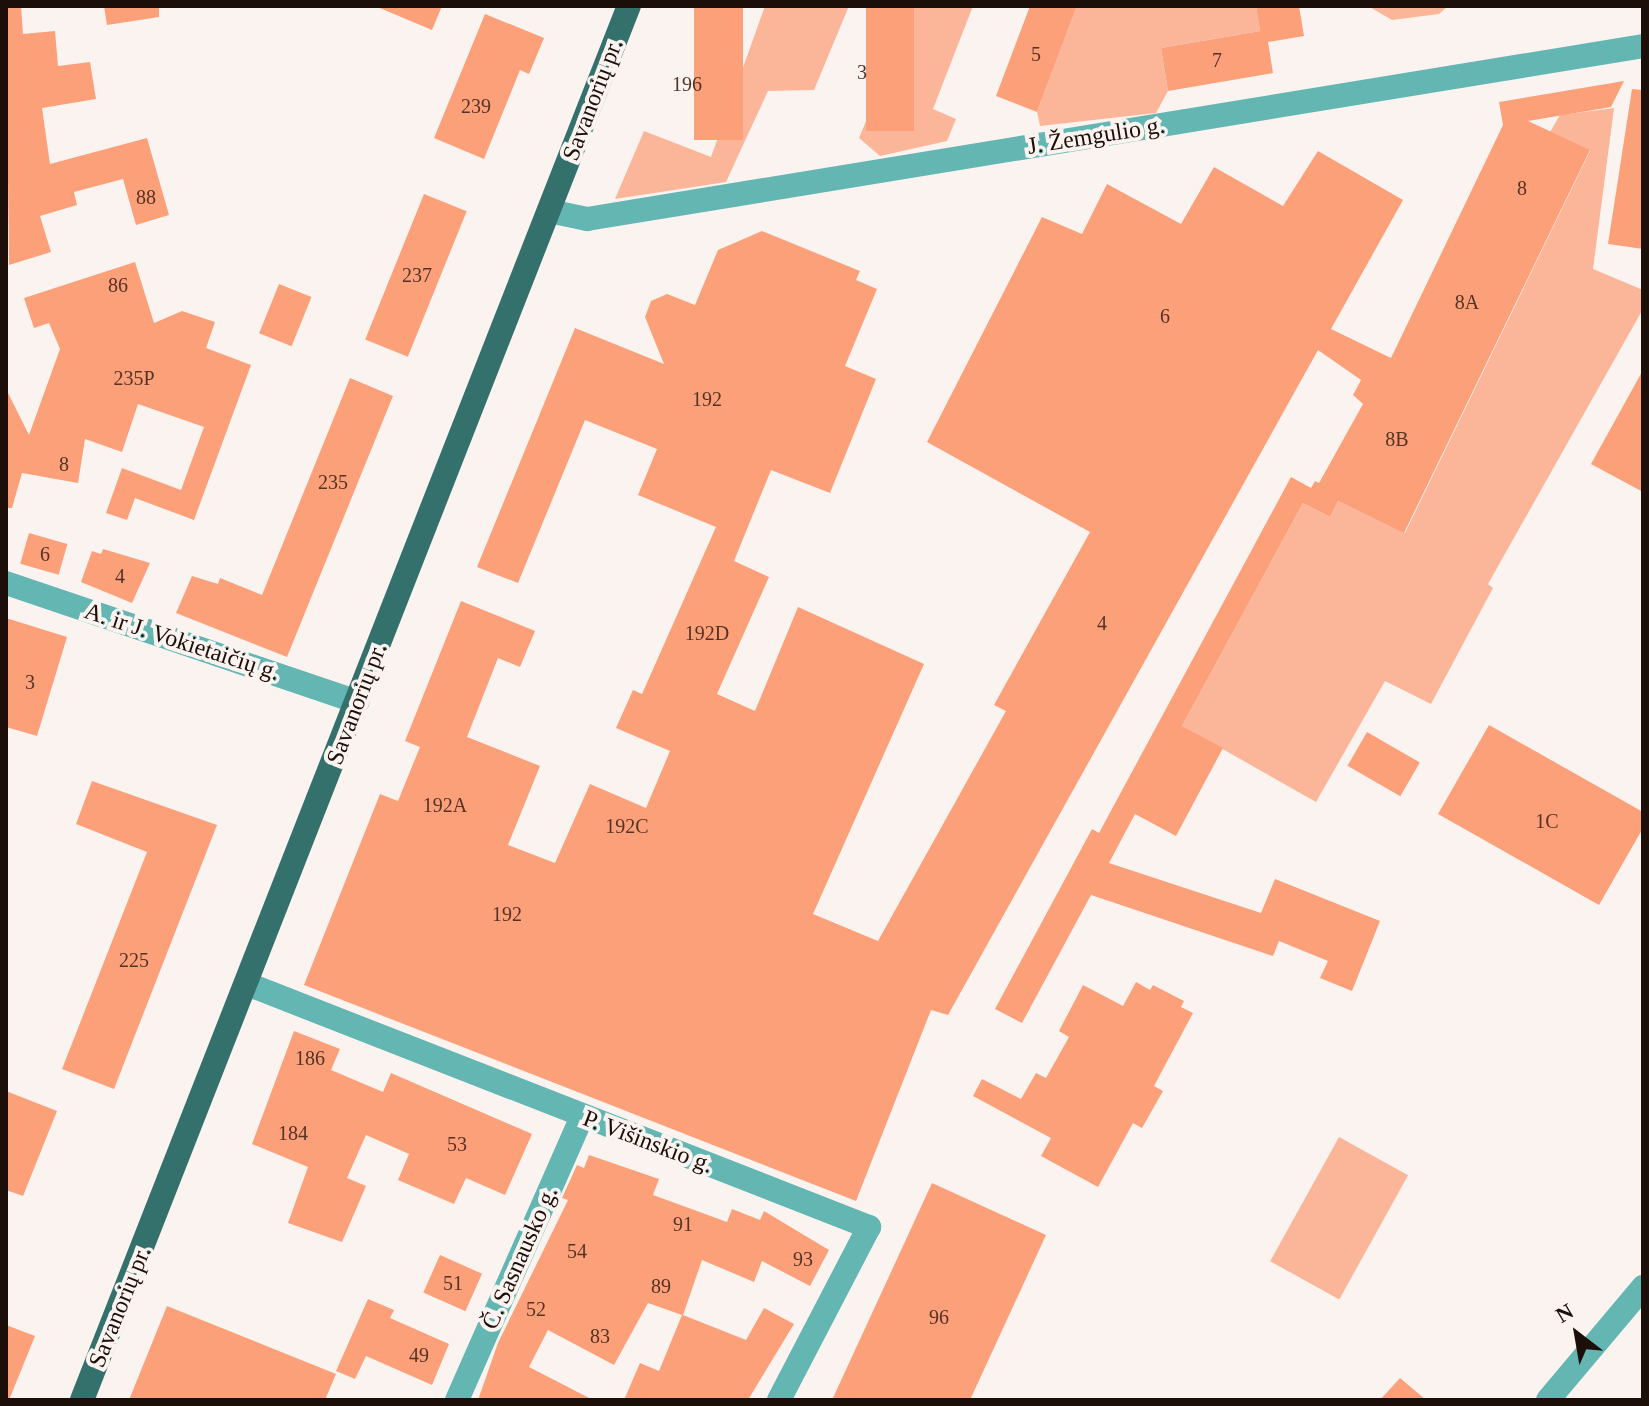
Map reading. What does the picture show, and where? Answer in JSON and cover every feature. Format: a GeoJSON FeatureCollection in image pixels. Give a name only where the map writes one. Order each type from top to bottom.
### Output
{"type":"FeatureCollection","features":[{"type":"Feature","properties":{"kind":"main road","name":"Savanorių pr."},"geometry":{"type":"LineString","coordinates":[[82,1400],[629,6]]}},
{"type":"Feature","properties":{"kind":"street","name":"J. Žemgulio g."},"geometry":{"type":"LineString","coordinates":[[549,211],[587,219],[1643,46]]}},
{"type":"Feature","properties":{"kind":"street","name":"A. ir J. Vokietaičių g."},"geometry":{"type":"LineString","coordinates":[[6,583],[357,702]]}},
{"type":"Feature","properties":{"kind":"street","name":"P. Višinskio g."},"geometry":{"type":"LineString","coordinates":[[247,984],[869,1227],[779,1400]]}},
{"type":"Feature","properties":{"kind":"street","name":"Č. Sasnausko g."},"geometry":{"type":"LineString","coordinates":[[457,1400],[582,1116]]}},
{"type":"Feature","properties":{"kind":"street"},"geometry":{"type":"LineString","coordinates":[[1548,1400],[1643,1287]]}},
{"type":"Feature","properties":{"kind":"shaded area"},"geometry":{"type":"Polygon","coordinates":[[[765,6],[849,6],[814,90],[768,91],[726,182],[615,199],[644,131],[711,157],[765,6]]]}},
{"type":"Feature","properties":{"kind":"shaded area"},"geometry":{"type":"Polygon","coordinates":[[[914,6],[973,6],[933,109],[956,119],[947,141],[880,156],[859,138],[914,6]]]}},
{"type":"Feature","properties":{"kind":"shaded area"},"geometry":{"type":"Polygon","coordinates":[[[1077,6],[1256,6],[1260,31],[1161,48],[1168,91],[1156,113],[1040,126],[1037,112],[1077,6]]]}},
{"type":"Feature","properties":{"kind":"shaded area"},"geometry":{"type":"Polygon","coordinates":[[[1368,6],[1448,6],[1439,14],[1392,20],[1368,6]]]}},
{"type":"Feature","properties":{"kind":"shaded area"},"geometry":{"type":"Polygon","coordinates":[[[1614,108],[1593,269],[1643,290],[1643,309],[1488,584],[1493,588],[1431,704],[1385,681],[1316,802],[1182,726],[1303,503],[1330,517],[1338,501],[1405,533],[1590,151],[1550,132],[1560,115],[1614,108]]]}},
{"type":"Feature","properties":{"kind":"shaded area"},"geometry":{"type":"Polygon","coordinates":[[[1339,1137],[1408,1175],[1339,1299],[1270,1261],[1339,1137]]]}},
{"type":"Feature","properties":{"kind":"building"},"geometry":{"type":"Polygon","coordinates":[[[6,6],[21,6],[23,34],[55,31],[58,66],[90,62],[96,99],[42,108],[50,164],[147,138],[169,215],[136,225],[123,179],[74,192],[77,205],[40,216],[51,252],[9,265],[6,6]]]}},
{"type":"Feature","properties":{"kind":"building"},"geometry":{"type":"Polygon","coordinates":[[[104,6],[159,6],[159,17],[107,25],[104,6]]]}},
{"type":"Feature","properties":{"kind":"building"},"geometry":{"type":"Polygon","coordinates":[[[375,6],[442,6],[432,30],[375,6]]]}},
{"type":"Feature","properties":{"kind":"building"},"geometry":{"type":"Polygon","coordinates":[[[694,6],[743,6],[743,140],[694,140],[694,6]]]}},
{"type":"Feature","properties":{"kind":"building"},"geometry":{"type":"Polygon","coordinates":[[[866,6],[914,6],[914,131],[866,131],[866,6]]]}},
{"type":"Feature","properties":{"kind":"building"},"geometry":{"type":"Polygon","coordinates":[[[1030,6],[1077,6],[1037,112],[996,96],[1030,6]]]}},
{"type":"Feature","properties":{"kind":"building"},"geometry":{"type":"Polygon","coordinates":[[[1256,6],[1299,6],[1304,36],[1268,42],[1273,73],[1168,91],[1161,48],[1260,31],[1256,6]]]}},
{"type":"Feature","properties":{"kind":"building"},"geometry":{"type":"Polygon","coordinates":[[[485,14],[544,38],[529,74],[520,70],[484,159],[434,138],[485,14]]]}},
{"type":"Feature","properties":{"kind":"building"},"geometry":{"type":"Polygon","coordinates":[[[1624,81],[1611,107],[1528,121],[1590,150],[1404,533],[1338,501],[1330,517],[1303,503],[1182,726],[1223,748],[1176,836],[1135,814],[1109,863],[1261,913],[1275,879],[1380,921],[1352,991],[1320,978],[1328,961],[1279,941],[1273,956],[1091,895],[1022,1023],[995,1009],[1092,829],[1099,833],[1291,477],[1311,488],[1315,481],[1319,483],[1363,404],[1353,395],[1361,380],[1318,350],[948,1015],[931,1010],[856,1201],[304,985],[380,794],[398,801],[420,747],[405,741],[461,601],[535,631],[520,667],[498,658],[467,737],[540,766],[508,845],[555,863],[590,784],[646,808],[670,751],[616,728],[633,690],[642,694],[716,527],[638,495],[657,449],[585,420],[518,583],[477,567],[575,328],[664,364],[645,317],[651,301],[667,294],[695,305],[718,250],[762,231],[860,271],[856,280],[877,289],[845,366],[876,379],[830,493],[771,470],[734,561],[769,577],[717,694],[755,711],[798,607],[924,664],[813,914],[878,941],[1006,711],[994,705],[1090,532],[927,442],[1042,217],[1082,234],[1107,184],[1181,224],[1214,167],[1283,206],[1318,151],[1403,200],[1331,329],[1391,358],[1503,125],[1499,102],[1624,81]]]}},
{"type":"Feature","properties":{"kind":"building"},"geometry":{"type":"Polygon","coordinates":[[[1632,89],[1643,90],[1643,249],[1608,244],[1632,89]]]}},
{"type":"Feature","properties":{"kind":"building"},"geometry":{"type":"Polygon","coordinates":[[[424,194],[467,211],[408,357],[365,340],[424,194]]]}},
{"type":"Feature","properties":{"kind":"building"},"geometry":{"type":"Polygon","coordinates":[[[135,262],[154,323],[182,311],[215,322],[206,348],[251,365],[194,520],[135,498],[127,520],[106,513],[122,468],[181,490],[204,427],[138,404],[122,452],[85,439],[78,483],[22,473],[12,508],[6,508],[6,389],[29,435],[60,349],[49,323],[34,328],[24,298],[135,262]]]}},
{"type":"Feature","properties":{"kind":"building"},"geometry":{"type":"Polygon","coordinates":[[[279,284],[311,297],[292,346],[259,333],[279,284]]]}},
{"type":"Feature","properties":{"kind":"building"},"geometry":{"type":"Polygon","coordinates":[[[1643,370],[1643,492],[1591,464],[1643,370]]]}},
{"type":"Feature","properties":{"kind":"building"},"geometry":{"type":"Polygon","coordinates":[[[350,378],[393,396],[287,657],[176,613],[192,576],[218,584],[220,578],[262,595],[350,378]]]}},
{"type":"Feature","properties":{"kind":"building"},"geometry":{"type":"Polygon","coordinates":[[[29,533],[67,544],[59,575],[20,564],[29,533]]]}},
{"type":"Feature","properties":{"kind":"building"},"geometry":{"type":"Polygon","coordinates":[[[103,549],[150,563],[132,603],[81,582],[92,551],[101,554],[103,549]]]}},
{"type":"Feature","properties":{"kind":"building"},"geometry":{"type":"Polygon","coordinates":[[[6,618],[67,637],[37,736],[6,727],[6,618]]]}},
{"type":"Feature","properties":{"kind":"building"},"geometry":{"type":"Polygon","coordinates":[[[1489,725],[1643,812],[1643,828],[1599,905],[1438,814],[1489,725]]]}},
{"type":"Feature","properties":{"kind":"building"},"geometry":{"type":"Polygon","coordinates":[[[1367,732],[1420,762],[1400,796],[1348,766],[1367,732]]]}},
{"type":"Feature","properties":{"kind":"building"},"geometry":{"type":"Polygon","coordinates":[[[92,781],[217,825],[114,1089],[62,1069],[147,852],[76,824],[92,781]]]}},
{"type":"Feature","properties":{"kind":"building"},"geometry":{"type":"Polygon","coordinates":[[[1136,982],[1150,990],[1153,985],[1184,1001],[1181,1007],[1193,1013],[1154,1086],[1163,1091],[1142,1128],[1133,1123],[1098,1187],[1041,1156],[1051,1138],[973,1096],[982,1079],[1021,1099],[1036,1073],[1046,1078],[1069,1037],[1059,1031],[1083,985],[1123,1006],[1136,982]]]}},
{"type":"Feature","properties":{"kind":"building"},"geometry":{"type":"Polygon","coordinates":[[[294,1031],[340,1049],[331,1070],[383,1092],[391,1073],[532,1134],[505,1195],[466,1178],[454,1204],[398,1180],[409,1154],[366,1135],[347,1178],[366,1186],[342,1242],[288,1223],[308,1167],[252,1144],[294,1031]]]}},
{"type":"Feature","properties":{"kind":"building"},"geometry":{"type":"Polygon","coordinates":[[[6,1091],[57,1111],[23,1196],[6,1190],[6,1091]]]}},
{"type":"Feature","properties":{"kind":"building"},"geometry":{"type":"Polygon","coordinates":[[[589,1155],[659,1179],[653,1195],[727,1222],[732,1209],[760,1220],[764,1211],[829,1250],[810,1286],[762,1261],[754,1282],[702,1260],[683,1315],[746,1340],[764,1308],[794,1324],[748,1400],[624,1400],[640,1363],[659,1371],[682,1315],[648,1303],[614,1365],[548,1330],[529,1367],[593,1400],[478,1400],[498,1343],[568,1200],[562,1198],[577,1165],[584,1168],[589,1155]]]}},
{"type":"Feature","properties":{"kind":"building"},"geometry":{"type":"Polygon","coordinates":[[[932,1183],[1046,1235],[970,1400],[832,1400],[932,1183]]]}},
{"type":"Feature","properties":{"kind":"building"},"geometry":{"type":"Polygon","coordinates":[[[440,1255],[482,1274],[465,1311],[423,1292],[440,1255]]]}},
{"type":"Feature","properties":{"kind":"building"},"geometry":{"type":"Polygon","coordinates":[[[368,1299],[394,1310],[390,1318],[449,1344],[432,1385],[366,1356],[355,1379],[336,1371],[368,1299]]]}},
{"type":"Feature","properties":{"kind":"building"},"geometry":{"type":"Polygon","coordinates":[[[167,1306],[336,1374],[325,1400],[129,1400],[167,1306]]]}},
{"type":"Feature","properties":{"kind":"building"},"geometry":{"type":"Polygon","coordinates":[[[6,1325],[35,1336],[9,1400],[6,1400],[6,1325]]]}},
{"type":"Feature","properties":{"kind":"building"},"geometry":{"type":"Polygon","coordinates":[[[1400,1378],[1426,1400],[1380,1400],[1400,1378]]]}}]}
